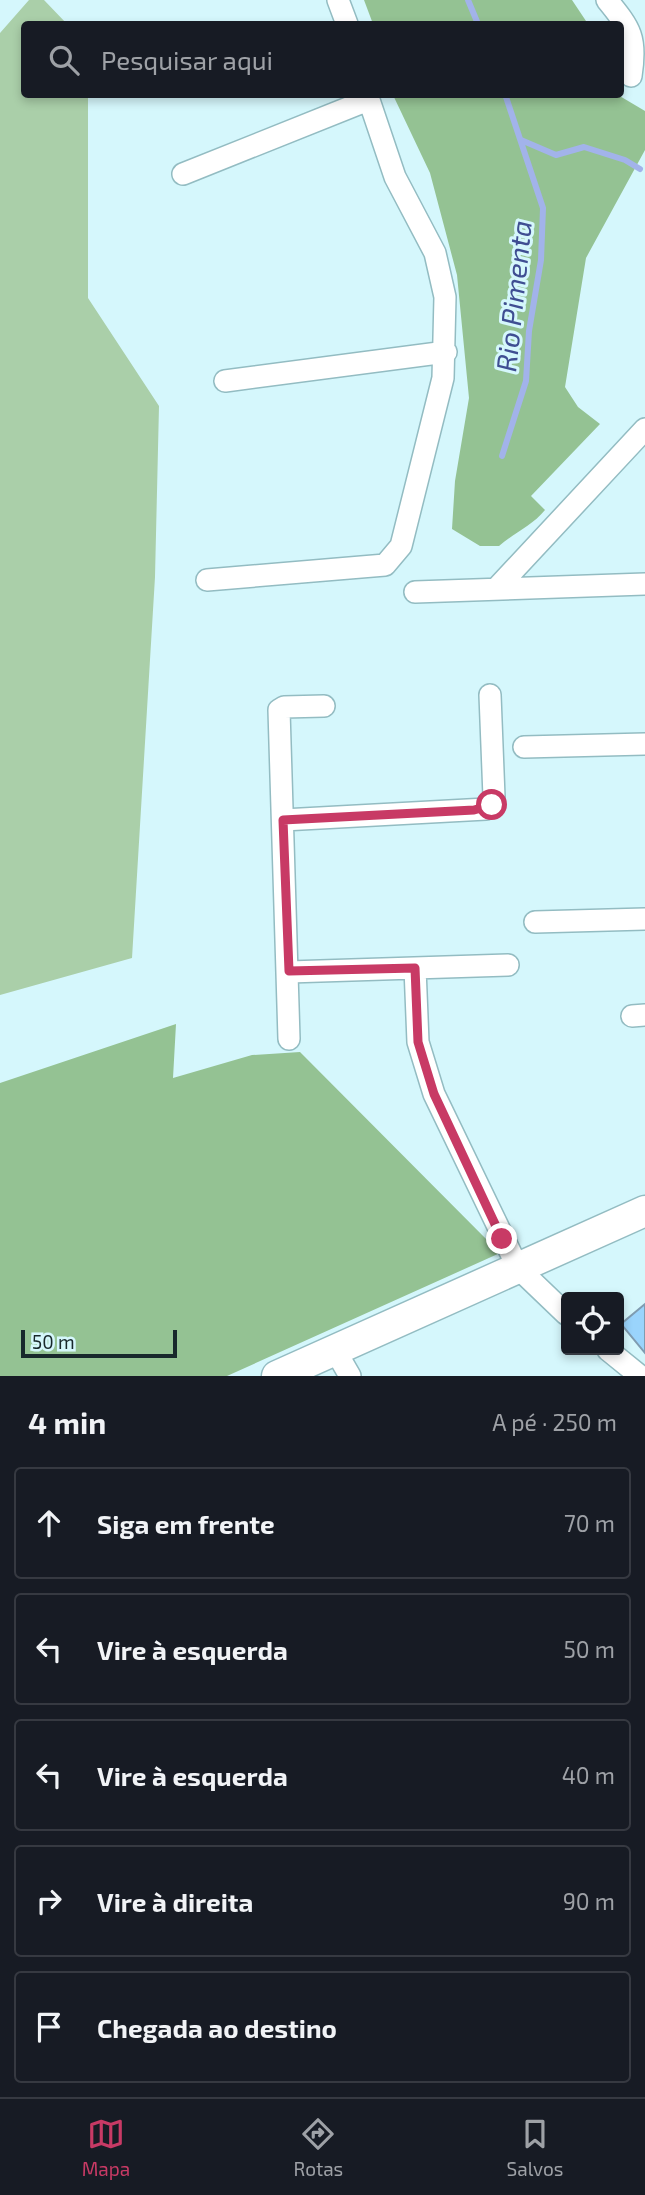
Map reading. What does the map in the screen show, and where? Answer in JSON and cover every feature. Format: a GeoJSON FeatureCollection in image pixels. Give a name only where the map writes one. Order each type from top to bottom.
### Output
{"type":"FeatureCollection","features":[{"type":"Feature","properties":{"kind":"main road"},"geometry":{"type":"LineString","coordinates":[[278,1376],[645,1212]]}},
{"type":"Feature","properties":{"kind":"street"},"geometry":{"type":"LineString","coordinates":[[338,0],[346,21]]}},
{"type":"Feature","properties":{"kind":"street"},"geometry":{"type":"LineString","coordinates":[[607,0],[623,21]]}},
{"type":"Feature","properties":{"kind":"street"},"geometry":{"type":"LineString","coordinates":[[624,22],[631,31],[635,50],[631,76]]}},
{"type":"Feature","properties":{"kind":"street"},"geometry":{"type":"LineString","coordinates":[[183,174],[366,98]]}},
{"type":"Feature","properties":{"kind":"street"},"geometry":{"type":"LineString","coordinates":[[207,580],[386,565],[401,546],[443,379],[446,352],[445,297],[435,253],[395,177],[368,98]]}},
{"type":"Feature","properties":{"kind":"street"},"geometry":{"type":"LineString","coordinates":[[225,381],[446,352]]}},
{"type":"Feature","properties":{"kind":"street"},"geometry":{"type":"LineString","coordinates":[[496,589],[645,429]]}},
{"type":"Feature","properties":{"kind":"street"},"geometry":{"type":"LineString","coordinates":[[415,592],[645,584]]}},
{"type":"Feature","properties":{"kind":"street"},"geometry":{"type":"LineString","coordinates":[[283,820],[486,809],[492,805],[494,797],[490,695]]}},
{"type":"Feature","properties":{"kind":"street"},"geometry":{"type":"LineString","coordinates":[[289,1039],[279,710],[284,707],[324,706]]}},
{"type":"Feature","properties":{"kind":"street"},"geometry":{"type":"LineString","coordinates":[[523,747],[645,744]]}},
{"type":"Feature","properties":{"kind":"street"},"geometry":{"type":"LineString","coordinates":[[535,922],[645,919]]}},
{"type":"Feature","properties":{"kind":"street"},"geometry":{"type":"LineString","coordinates":[[289,971],[508,965]]}},
{"type":"Feature","properties":{"kind":"street"},"geometry":{"type":"LineString","coordinates":[[415,968],[418,1042],[434,1094],[518,1268],[561,1309]]}},
{"type":"Feature","properties":{"kind":"street"},"geometry":{"type":"LineString","coordinates":[[335,1350],[350,1376]]}},
{"type":"Feature","properties":{"kind":"street"},"geometry":{"type":"LineString","coordinates":[[614,1355],[640,1376]]}},
{"type":"Feature","properties":{"kind":"green space"},"geometry":{"type":"Polygon","coordinates":[[[29,0],[44,0],[64,21],[21,21],[21,98],[88,98],[88,298],[159,406],[155,577],[132,958],[0,995],[0,33],[29,0]]]}},
{"type":"Feature","properties":{"kind":"green space"},"geometry":{"type":"Polygon","coordinates":[[[364,0],[572,0],[586,21],[372,21],[364,0]]]}},
{"type":"Feature","properties":{"kind":"green space"},"geometry":{"type":"Polygon","coordinates":[[[394,98],[623,98],[645,111],[645,150],[586,258],[565,387],[578,407],[600,424],[531,496],[545,510],[499,546],[480,546],[452,529],[455,481],[469,398],[457,275],[430,173],[394,98]]]}},
{"type":"Feature","properties":{"kind":"green space"},"geometry":{"type":"Polygon","coordinates":[[[176,1024],[173,1078],[252,1055],[300,1052],[500,1253],[227,1376],[0,1376],[0,1083],[176,1024]]]}},
{"type":"Feature","properties":{"kind":"building"},"geometry":{"type":"Polygon","coordinates":[[[645,1304],[645,1353],[624,1328],[624,1322],[645,1304]]]}},
{"type":"Feature","properties":{"kind":"waterway","name":"Rio Pimenta"},"geometry":{"type":"LineString","coordinates":[[468,0],[477,21]]}},
{"type":"Feature","properties":{"kind":"waterway","name":"Rio Pimenta"},"geometry":{"type":"LineString","coordinates":[[502,456],[526,381],[529,331],[541,260],[543,208],[506,98]]}},
{"type":"Feature","properties":{"kind":"waterway","name":"Rio Pimenta"},"geometry":{"type":"LineString","coordinates":[[521,140],[556,155],[584,147],[625,160],[640,169]]}},
{"type":"Feature","properties":{"kind":"route"},"geometry":{"type":"LineString","coordinates":[[492,805],[486,809],[474,810],[283,820],[289,971],[415,968],[418,1042],[434,1094],[502,1239]]}}]}
